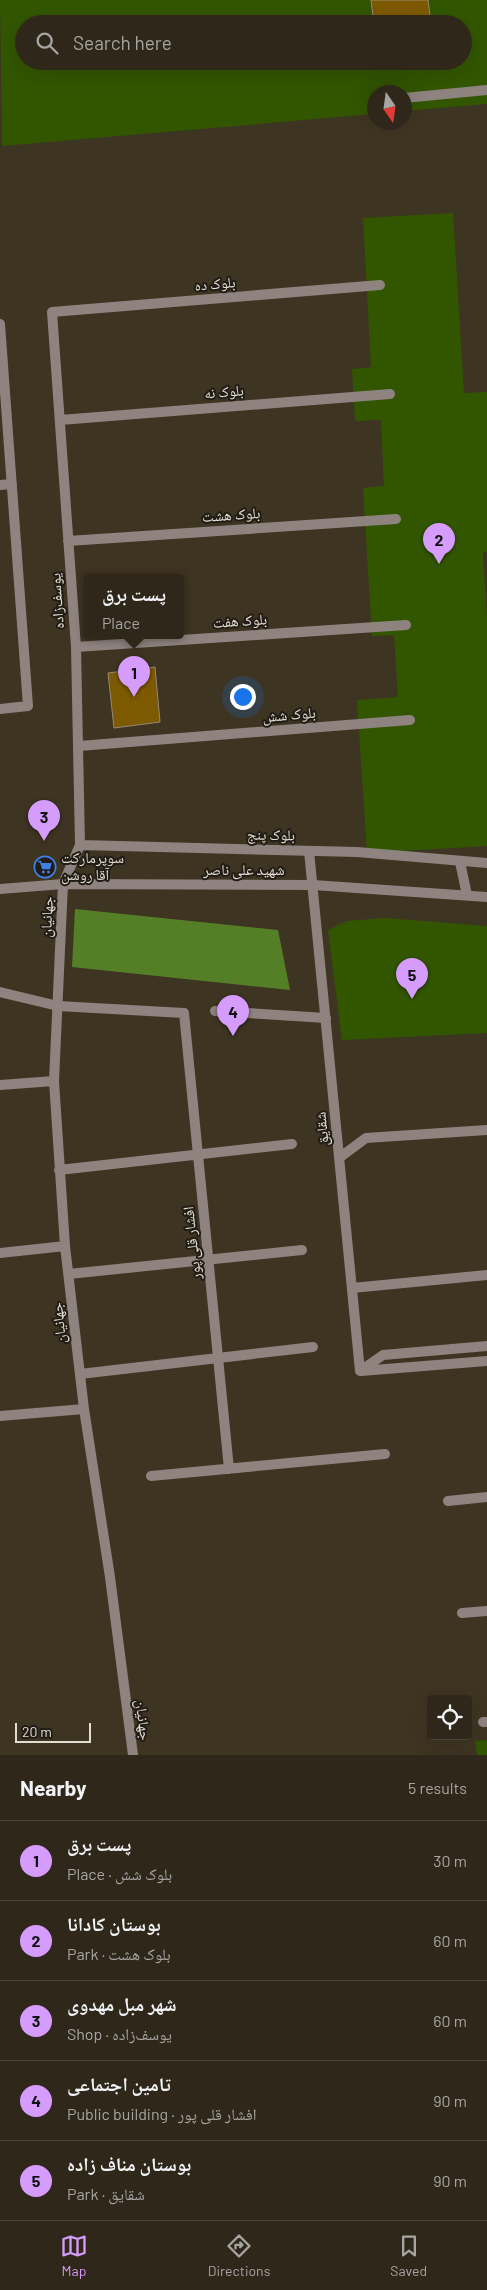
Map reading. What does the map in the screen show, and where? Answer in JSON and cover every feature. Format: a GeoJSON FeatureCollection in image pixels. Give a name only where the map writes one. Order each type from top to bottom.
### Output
{"type":"FeatureCollection","features":[{"type":"Feature","properties":{"kind":"street"},"geometry":{"type":"LineString","coordinates":[[412,97],[487,90]]}},
{"type":"Feature","properties":{"kind":"street","name":"بلوک ده"},"geometry":{"type":"LineString","coordinates":[[52,312],[380,285]]}},
{"type":"Feature","properties":{"kind":"street","name":"یوسف‌زاده"},"geometry":{"type":"LineString","coordinates":[[52,312],[76,647],[79,746],[80,845],[63,884]]}},
{"type":"Feature","properties":{"kind":"street"},"geometry":{"type":"LineString","coordinates":[[0,324],[28,706],[0,709]]}},
{"type":"Feature","properties":{"kind":"street","name":"بلوک نه"},"geometry":{"type":"LineString","coordinates":[[60,420],[390,394]]}},
{"type":"Feature","properties":{"kind":"street"},"geometry":{"type":"LineString","coordinates":[[0,485],[12,484]]}},
{"type":"Feature","properties":{"kind":"street","name":"بلوک هشت"},"geometry":{"type":"LineString","coordinates":[[68,542],[396,519]]}},
{"type":"Feature","properties":{"kind":"street","name":"بلوک هفت"},"geometry":{"type":"LineString","coordinates":[[76,647],[406,625]]}},
{"type":"Feature","properties":{"kind":"street","name":"بلوک شش"},"geometry":{"type":"LineString","coordinates":[[79,746],[410,720]]}},
{"type":"Feature","properties":{"kind":"street","name":"بلوک پنج"},"geometry":{"type":"LineString","coordinates":[[80,845],[357,852],[487,863]]}},
{"type":"Feature","properties":{"kind":"street","name":"شقایق"},"geometry":{"type":"LineString","coordinates":[[309,851],[360,1371]]}},
{"type":"Feature","properties":{"kind":"street"},"geometry":{"type":"LineString","coordinates":[[460,862],[467,895]]}},
{"type":"Feature","properties":{"kind":"street","name":"شهید علی ناصر"},"geometry":{"type":"LineString","coordinates":[[0,889],[63,884],[313,885],[487,897]]}},
{"type":"Feature","properties":{"kind":"street","name":"جهانیان"},"geometry":{"type":"LineString","coordinates":[[63,884],[54,1081],[65,1246],[84,1409],[111,1587],[133,1755]]}},
{"type":"Feature","properties":{"kind":"street"},"geometry":{"type":"LineString","coordinates":[[0,992],[58,1006]]}},
{"type":"Feature","properties":{"kind":"street","name":"افشار قلی پور"},"geometry":{"type":"LineString","coordinates":[[58,1006],[184,1013],[229,1469]]}},
{"type":"Feature","properties":{"kind":"street"},"geometry":{"type":"LineString","coordinates":[[215,1011],[326,1018]]}},
{"type":"Feature","properties":{"kind":"street"},"geometry":{"type":"LineString","coordinates":[[0,1085],[54,1081]]}},
{"type":"Feature","properties":{"kind":"street"},"geometry":{"type":"LineString","coordinates":[[340,1158],[366,1138],[487,1130]]}},
{"type":"Feature","properties":{"kind":"street"},"geometry":{"type":"LineString","coordinates":[[59,1170],[292,1144]]}},
{"type":"Feature","properties":{"kind":"street"},"geometry":{"type":"LineString","coordinates":[[0,1253],[65,1246]]}},
{"type":"Feature","properties":{"kind":"street"},"geometry":{"type":"LineString","coordinates":[[69,1274],[208,1258],[302,1250]]}},
{"type":"Feature","properties":{"kind":"street"},"geometry":{"type":"LineString","coordinates":[[352,1288],[487,1275]]}},
{"type":"Feature","properties":{"kind":"street"},"geometry":{"type":"LineString","coordinates":[[360,1371],[383,1355],[487,1346]]}},
{"type":"Feature","properties":{"kind":"street"},"geometry":{"type":"LineString","coordinates":[[80,1374],[218,1357],[313,1348]]}},
{"type":"Feature","properties":{"kind":"street"},"geometry":{"type":"LineString","coordinates":[[360,1371],[487,1361]]}},
{"type":"Feature","properties":{"kind":"street"},"geometry":{"type":"LineString","coordinates":[[0,1416],[84,1409]]}},
{"type":"Feature","properties":{"kind":"street"},"geometry":{"type":"LineString","coordinates":[[151,1476],[385,1454]]}},
{"type":"Feature","properties":{"kind":"street"},"geometry":{"type":"LineString","coordinates":[[448,1501],[487,1496]]}},
{"type":"Feature","properties":{"kind":"street"},"geometry":{"type":"LineString","coordinates":[[462,1613],[487,1611]]}},
{"type":"Feature","properties":{"kind":"green space"},"geometry":{"type":"Polygon","coordinates":[[[0,0],[487,0],[487,104],[412,110],[412,85],[367,85],[367,115],[2,146],[0,0]]]}},
{"type":"Feature","properties":{"kind":"green space"},"geometry":{"type":"Polygon","coordinates":[[[453,213],[464,393],[487,392],[487,552],[483,552],[487,616],[487,846],[367,853],[357,700],[398,697],[394,635],[372,636],[363,488],[384,486],[381,420],[355,421],[352,369],[371,367],[363,218],[453,213]]]}},
{"type":"Feature","properties":{"kind":"green space"},"geometry":{"type":"Polygon","coordinates":[[[75,909],[278,930],[290,990],[72,967],[75,909]]]}},
{"type":"Feature","properties":{"kind":"green space"},"geometry":{"type":"Polygon","coordinates":[[[385,918],[487,926],[487,1033],[342,1040],[328,930],[347,921],[385,918]]]}},
{"type":"Feature","properties":{"kind":"green space"},"geometry":{"type":"Polygon","coordinates":[[[487,1740],[487,1755],[477,1755],[475,1741],[487,1740]]]}},
{"type":"Feature","properties":{"kind":"building"},"geometry":{"type":"Polygon","coordinates":[[[371,0],[428,0],[430,15],[373,15],[371,0]]]}},
{"type":"Feature","properties":{"kind":"building"},"geometry":{"type":"Polygon","coordinates":[[[155,667],[160,722],[114,728],[108,673],[155,667]]]}},
{"type":"Feature","properties":{"kind":"place","name":"بوستان کادانا"},"geometry":{"type":"Point","coordinates":[439,564]}},
{"type":"Feature","properties":{"kind":"place","name":"پست برق"},"geometry":{"type":"Point","coordinates":[134,697]}},
{"type":"Feature","properties":{"kind":"place","name":"شهر مبل مهدوی"},"geometry":{"type":"Point","coordinates":[44,841]}},
{"type":"Feature","properties":{"kind":"place","name":"سوپرمارکت آقا روشن"},"geometry":{"type":"Point","coordinates":[45,867]}},
{"type":"Feature","properties":{"kind":"place","name":"بوستان مناف زاده"},"geometry":{"type":"Point","coordinates":[412,999]}},
{"type":"Feature","properties":{"kind":"place","name":"تامین اجتماعی"},"geometry":{"type":"Point","coordinates":[233,1036]}}]}
